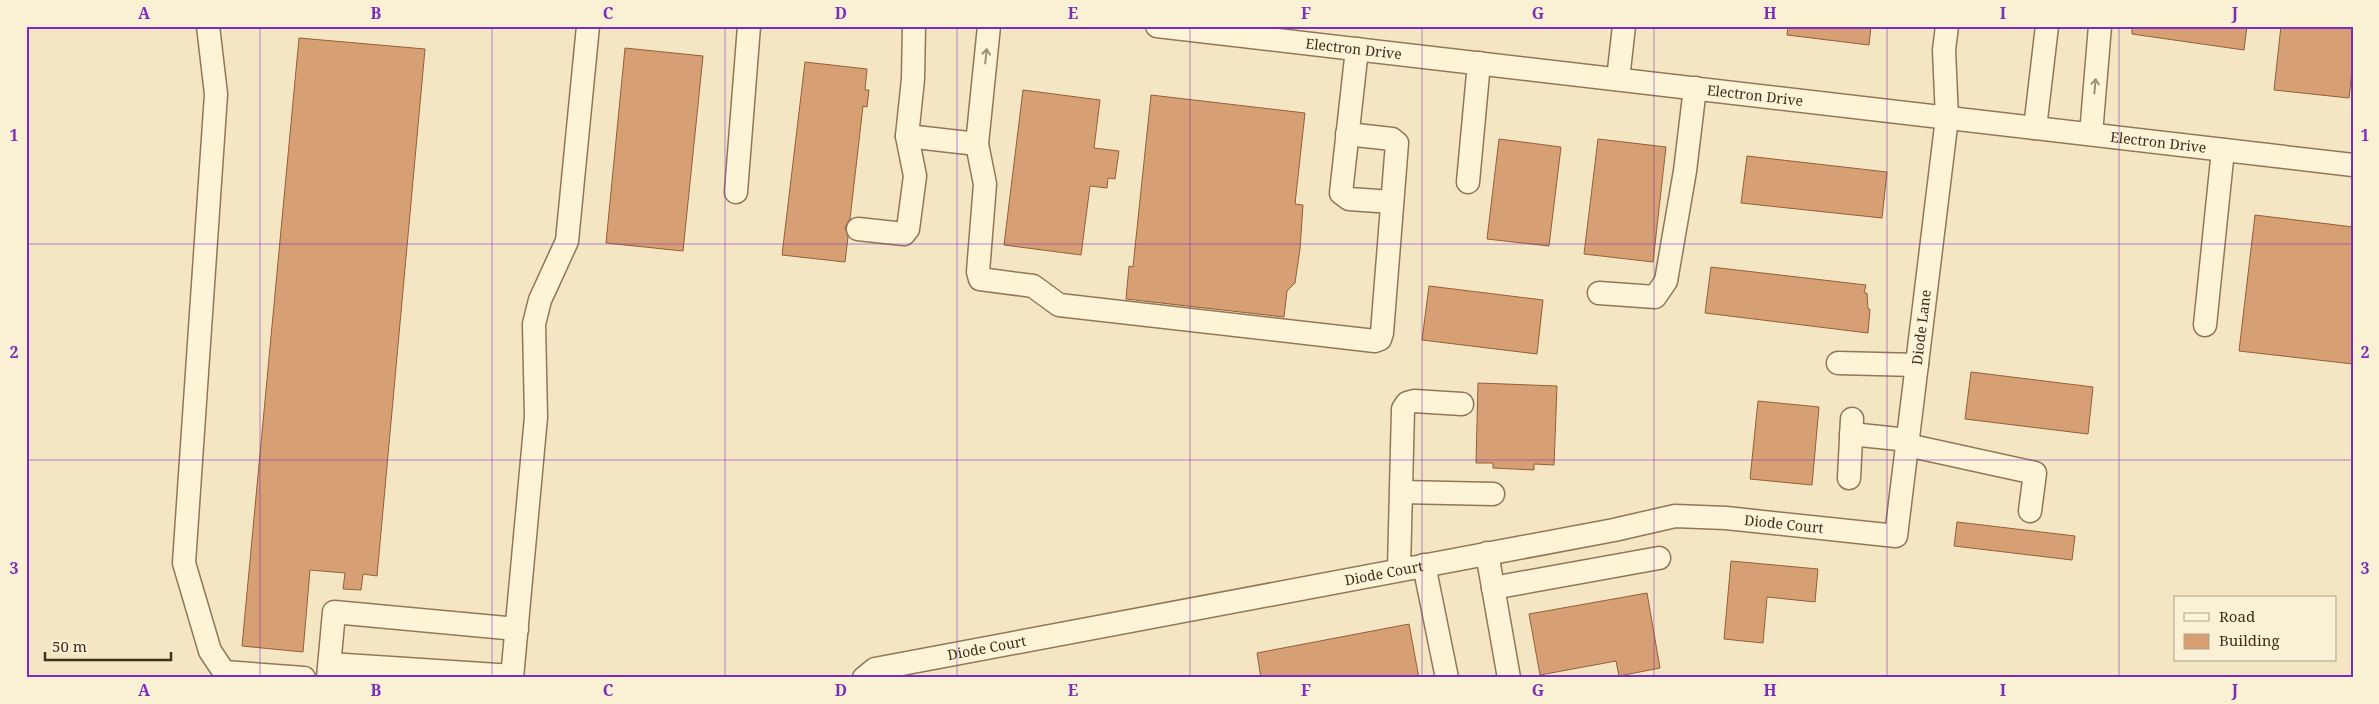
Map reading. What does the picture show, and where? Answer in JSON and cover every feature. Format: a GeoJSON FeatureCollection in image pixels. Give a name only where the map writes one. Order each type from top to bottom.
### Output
{"type":"FeatureCollection","features":[{"type":"Feature","properties":{"kind":"street"},"geometry":{"type":"LineString","coordinates":[[208,26],[216,94],[184,563],[210,651],[226,675],[304,678]]}},
{"type":"Feature","properties":{"kind":"street"},"geometry":{"type":"LineString","coordinates":[[517,629],[334,612],[329,671],[512,677],[517,629],[536,417],[534,324],[540,300],[567,241],[588,26]]}},
{"type":"Feature","properties":{"kind":"street"},"geometry":{"type":"LineString","coordinates":[[736,192],[749,26]]}},
{"type":"Feature","properties":{"kind":"street"},"geometry":{"type":"LineString","coordinates":[[858,229],[904,234],[908,229],[915,176],[906,136],[914,79],[914,26]]}},
{"type":"Feature","properties":{"kind":"street"},"geometry":{"type":"LineString","coordinates":[[989,26],[977,144],[985,184],[978,272],[980,279],[1033,286],[1059,305],[1375,341],[1380,339],[1382,333],[1396,141],[1347,134]]}},
{"type":"Feature","properties":{"kind":"street","name":"Electron Drive"},"geometry":{"type":"LineString","coordinates":[[1157,26],[1318,36],[1357,49],[2353,164]]}},
{"type":"Feature","properties":{"kind":"street"},"geometry":{"type":"LineString","coordinates":[[1618,79],[1624,26]]}},
{"type":"Feature","properties":{"kind":"street","name":"Diode Lane"},"geometry":{"type":"LineString","coordinates":[[1896,536],[1948,118],[1944,50],[1947,26]]}},
{"type":"Feature","properties":{"kind":"street"},"geometry":{"type":"LineString","coordinates":[[2035,128],[2047,26]]}},
{"type":"Feature","properties":{"kind":"street"},"geometry":{"type":"LineString","coordinates":[[2091,134],[2100,26]]}},
{"type":"Feature","properties":{"kind":"street"},"geometry":{"type":"LineString","coordinates":[[1357,49],[1341,193],[1349,199],[1392,202]]}},
{"type":"Feature","properties":{"kind":"street"},"geometry":{"type":"LineString","coordinates":[[1468,182],[1479,63]]}},
{"type":"Feature","properties":{"kind":"street"},"geometry":{"type":"LineString","coordinates":[[1599,293],[1655,297],[1666,281],[1685,171],[1695,88]]}},
{"type":"Feature","properties":{"kind":"street"},"geometry":{"type":"LineString","coordinates":[[906,136],[977,144]]}},
{"type":"Feature","properties":{"kind":"street"},"geometry":{"type":"LineString","coordinates":[[2205,325],[2223,150]]}},
{"type":"Feature","properties":{"kind":"street"},"geometry":{"type":"LineString","coordinates":[[1838,363],[1917,365]]}},
{"type":"Feature","properties":{"kind":"street"},"geometry":{"type":"LineString","coordinates":[[1399,569],[1403,409],[1407,404],[1414,401],[1462,404]]}},
{"type":"Feature","properties":{"kind":"street"},"geometry":{"type":"LineString","coordinates":[[1849,478],[1852,426],[1908,443],[2035,473],[2030,510]]}},
{"type":"Feature","properties":{"kind":"street"},"geometry":{"type":"LineString","coordinates":[[1402,492],[1493,494]]}},
{"type":"Feature","properties":{"kind":"street","name":"Diode Court"},"geometry":{"type":"LineString","coordinates":[[870,673],[905,671],[1399,569],[1614,530],[1675,516],[1726,518],[1896,536]]}},
{"type":"Feature","properties":{"kind":"street"},"geometry":{"type":"LineString","coordinates":[[1487,553],[1508,678]]}},
{"type":"Feature","properties":{"kind":"street"},"geometry":{"type":"LineString","coordinates":[[1493,588],[1659,558]]}},
{"type":"Feature","properties":{"kind":"street"},"geometry":{"type":"LineString","coordinates":[[1424,564],[1448,678]]}},
{"type":"Feature","properties":{"kind":"building"},"geometry":{"type":"Polygon","coordinates":[[[1788,26],[1871,26],[1869,45],[1787,35],[1788,26]]]}},
{"type":"Feature","properties":{"kind":"building"},"geometry":{"type":"Polygon","coordinates":[[[2132,26],[2247,26],[2244,50],[2132,34],[2132,26]]]}},
{"type":"Feature","properties":{"kind":"building"},"geometry":{"type":"Polygon","coordinates":[[[2281,26],[2353,26],[2353,62],[2349,98],[2274,90],[2281,26]]]}},
{"type":"Feature","properties":{"kind":"building"},"geometry":{"type":"Polygon","coordinates":[[[299,38],[425,49],[377,576],[363,574],[361,590],[343,589],[345,573],[310,570],[303,652],[242,646],[299,38]]]}},
{"type":"Feature","properties":{"kind":"building"},"geometry":{"type":"Polygon","coordinates":[[[625,48],[703,56],[683,251],[606,243],[625,48]]]}},
{"type":"Feature","properties":{"kind":"building"},"geometry":{"type":"Polygon","coordinates":[[[805,62],[867,69],[865,90],[869,90],[867,107],[863,106],[850,219],[845,227],[848,237],[845,262],[782,255],[805,62]]]}},
{"type":"Feature","properties":{"kind":"building"},"geometry":{"type":"Polygon","coordinates":[[[1023,90],[1100,100],[1094,148],[1119,151],[1115,179],[1108,178],[1107,188],[1090,186],[1081,255],[1004,245],[1023,90]]]}},
{"type":"Feature","properties":{"kind":"building"},"geometry":{"type":"Polygon","coordinates":[[[1151,95],[1305,113],[1295,204],[1303,205],[1300,249],[1295,283],[1287,291],[1284,317],[1126,299],[1129,266],[1133,267],[1151,95]]]}},
{"type":"Feature","properties":{"kind":"building"},"geometry":{"type":"Polygon","coordinates":[[[1499,139],[1561,147],[1549,246],[1487,239],[1499,139]]]}},
{"type":"Feature","properties":{"kind":"building"},"geometry":{"type":"Polygon","coordinates":[[[1598,139],[1666,147],[1653,262],[1584,254],[1598,139]]]}},
{"type":"Feature","properties":{"kind":"building"},"geometry":{"type":"Polygon","coordinates":[[[1747,156],[1887,172],[1882,218],[1741,203],[1747,156]]]}},
{"type":"Feature","properties":{"kind":"building"},"geometry":{"type":"Polygon","coordinates":[[[2255,215],[2353,227],[2353,364],[2239,351],[2255,215]]]}},
{"type":"Feature","properties":{"kind":"building"},"geometry":{"type":"Polygon","coordinates":[[[1711,267],[1866,285],[1864,293],[1867,293],[1868,309],[1870,309],[1868,333],[1705,313],[1711,267]]]}},
{"type":"Feature","properties":{"kind":"building"},"geometry":{"type":"Polygon","coordinates":[[[1429,286],[1543,300],[1537,354],[1422,340],[1429,286]]]}},
{"type":"Feature","properties":{"kind":"building"},"geometry":{"type":"Polygon","coordinates":[[[1971,372],[2093,387],[2088,434],[1965,419],[1971,372]]]}},
{"type":"Feature","properties":{"kind":"building"},"geometry":{"type":"Polygon","coordinates":[[[1478,383],[1557,386],[1554,465],[1534,464],[1534,470],[1493,468],[1493,463],[1476,463],[1478,383]]]}},
{"type":"Feature","properties":{"kind":"building"},"geometry":{"type":"Polygon","coordinates":[[[1758,401],[1819,407],[1812,485],[1750,479],[1758,401]]]}},
{"type":"Feature","properties":{"kind":"building"},"geometry":{"type":"Polygon","coordinates":[[[1957,522],[2075,536],[2072,560],[1954,546],[1957,522]]]}},
{"type":"Feature","properties":{"kind":"building"},"geometry":{"type":"Polygon","coordinates":[[[1731,561],[1818,569],[1815,602],[1767,597],[1763,643],[1724,639],[1731,561]]]}},
{"type":"Feature","properties":{"kind":"building"},"geometry":{"type":"Polygon","coordinates":[[[1647,593],[1660,668],[1619,676],[1616,661],[1540,675],[1529,614],[1647,593]]]}},
{"type":"Feature","properties":{"kind":"building"},"geometry":{"type":"Polygon","coordinates":[[[1409,624],[1419,678],[1261,678],[1257,653],[1409,624]]]}}]}
